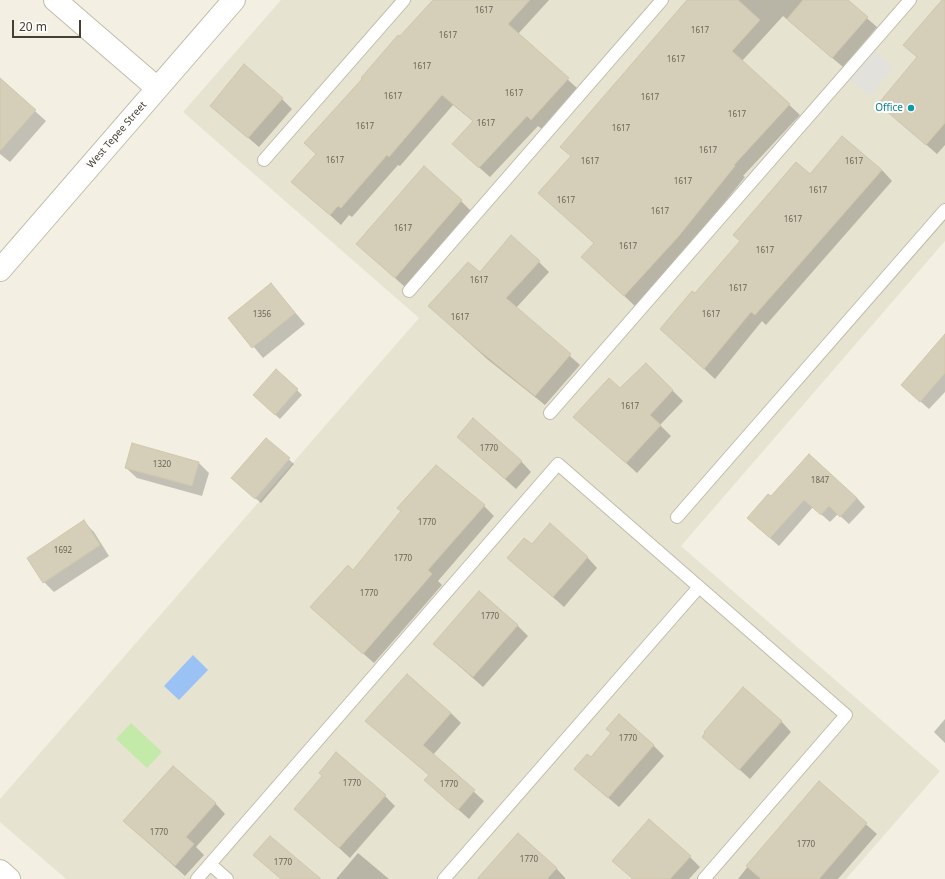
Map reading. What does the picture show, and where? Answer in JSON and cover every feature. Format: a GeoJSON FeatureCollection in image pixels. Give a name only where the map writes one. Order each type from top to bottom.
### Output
{"type":"FeatureCollection","features":[{"type":"Feature","properties":{"kind":"street"},"geometry":{"type":"LineString","coordinates":[[55,0],[157,88]]}},
{"type":"Feature","properties":{"kind":"street","name":"West Tepee Street"},"geometry":{"type":"LineString","coordinates":[[0,270],[234,0]]}},
{"type":"Feature","properties":{"kind":"street"},"geometry":{"type":"LineString","coordinates":[[0,871],[9,879]]}},
{"type":"Feature","properties":{"kind":"lane"},"geometry":{"type":"LineString","coordinates":[[264,160],[404,0]]}},
{"type":"Feature","properties":{"kind":"lane"},"geometry":{"type":"LineString","coordinates":[[409,291],[662,0]]}},
{"type":"Feature","properties":{"kind":"lane"},"geometry":{"type":"LineString","coordinates":[[550,413],[910,0]]}},
{"type":"Feature","properties":{"kind":"lane"},"geometry":{"type":"LineString","coordinates":[[677,517],[945,210]]}},
{"type":"Feature","properties":{"kind":"lane"},"geometry":{"type":"LineString","coordinates":[[197,879],[558,464],[846,715],[704,879]]}},
{"type":"Feature","properties":{"kind":"lane"},"geometry":{"type":"LineString","coordinates":[[444,879],[699,587]]}},
{"type":"Feature","properties":{"kind":"lane"},"geometry":{"type":"LineString","coordinates":[[210,864],[227,879]]}},
{"type":"Feature","properties":{"kind":"shaded area"},"geometry":{"type":"Polygon","coordinates":[[[281,0],[945,0],[945,241],[681,546],[940,771],[846,879],[66,879],[0,822],[0,799],[419,318],[183,112],[281,0]]]}},
{"type":"Feature","properties":{"kind":"shaded area"},"geometry":{"type":"Polygon","coordinates":[[[870,46],[893,68],[870,96],[844,75],[870,46]]]}},
{"type":"Feature","properties":{"kind":"green space"},"geometry":{"type":"Polygon","coordinates":[[[131,723],[162,752],[147,768],[116,739],[131,723]]]}},
{"type":"Feature","properties":{"kind":"water"},"geometry":{"type":"Polygon","coordinates":[[[193,655],[208,670],[179,700],[164,686],[193,655]]]}},
{"type":"Feature","properties":{"kind":"building"},"geometry":{"type":"Polygon","coordinates":[[[433,0],[530,0],[508,24],[569,78],[531,120],[527,116],[479,168],[452,144],[473,121],[442,95],[389,157],[387,155],[341,208],[338,206],[330,215],[291,182],[316,154],[304,143],[362,79],[361,78],[398,35],[400,36],[433,0]]]}},
{"type":"Feature","properties":{"kind":"building"},"geometry":{"type":"Polygon","coordinates":[[[687,0],[738,0],[760,20],[732,51],[790,104],[734,165],[735,166],[678,237],[624,296],[581,257],[594,243],[538,193],[571,156],[560,147],[687,0]]]}},
{"type":"Feature","properties":{"kind":"building"},"geometry":{"type":"Polygon","coordinates":[[[803,0],[848,0],[868,17],[832,58],[787,19],[803,0]]]}},
{"type":"Feature","properties":{"kind":"building"},"geometry":{"type":"Polygon","coordinates":[[[942,0],[945,0],[945,123],[926,145],[878,104],[917,57],[903,45],[942,0]]]}},
{"type":"Feature","properties":{"kind":"building"},"geometry":{"type":"Polygon","coordinates":[[[244,64],[283,98],[248,138],[210,106],[244,64]]]}},
{"type":"Feature","properties":{"kind":"building"},"geometry":{"type":"Polygon","coordinates":[[[0,78],[36,110],[0,151],[0,78]]]}},
{"type":"Feature","properties":{"kind":"building"},"geometry":{"type":"Polygon","coordinates":[[[842,136],[882,170],[755,315],[751,312],[704,369],[660,329],[692,291],[695,293],[740,241],[733,235],[796,162],[810,174],[842,136]]]}},
{"type":"Feature","properties":{"kind":"building"},"geometry":{"type":"Polygon","coordinates":[[[424,166],[462,200],[395,278],[356,244],[424,166]]]}},
{"type":"Feature","properties":{"kind":"building"},"geometry":{"type":"Polygon","coordinates":[[[511,235],[540,261],[506,298],[571,354],[535,396],[476,348],[428,306],[468,262],[480,272],[511,235]]]}},
{"type":"Feature","properties":{"kind":"building"},"geometry":{"type":"Polygon","coordinates":[[[271,283],[295,313],[252,348],[228,318],[271,283]]]}},
{"type":"Feature","properties":{"kind":"building"},"geometry":{"type":"Polygon","coordinates":[[[945,334],[945,373],[920,402],[901,385],[945,334]]]}},
{"type":"Feature","properties":{"kind":"building"},"geometry":{"type":"Polygon","coordinates":[[[646,363],[673,390],[650,415],[661,425],[626,463],[573,417],[609,378],[620,388],[646,363]]]}},
{"type":"Feature","properties":{"kind":"building"},"geometry":{"type":"Polygon","coordinates":[[[276,369],[298,389],[275,415],[253,395],[276,369]]]}},
{"type":"Feature","properties":{"kind":"building"},"geometry":{"type":"Polygon","coordinates":[[[473,418],[522,461],[505,479],[457,437],[473,418]]]}},
{"type":"Feature","properties":{"kind":"building"},"geometry":{"type":"Polygon","coordinates":[[[266,438],[290,458],[255,499],[231,478],[266,438]]]}},
{"type":"Feature","properties":{"kind":"building"},"geometry":{"type":"Polygon","coordinates":[[[132,443],[199,462],[192,486],[125,468],[132,443]]]}},
{"type":"Feature","properties":{"kind":"building"},"geometry":{"type":"Polygon","coordinates":[[[809,454],[857,498],[840,517],[829,506],[821,515],[804,500],[770,538],[747,518],[768,494],[771,496],[809,454]]]}},
{"type":"Feature","properties":{"kind":"building"},"geometry":{"type":"Polygon","coordinates":[[[436,465],[485,505],[428,570],[432,574],[363,654],[310,607],[348,565],[353,570],[401,511],[397,508],[436,465]]]}},
{"type":"Feature","properties":{"kind":"building"},"geometry":{"type":"Polygon","coordinates":[[[84,520],[100,545],[43,583],[27,558],[84,520]]]}},
{"type":"Feature","properties":{"kind":"building"},"geometry":{"type":"Polygon","coordinates":[[[550,523],[588,557],[553,597],[507,558],[524,538],[532,544],[550,523]]]}},
{"type":"Feature","properties":{"kind":"building"},"geometry":{"type":"Polygon","coordinates":[[[479,591],[518,625],[473,677],[433,644],[479,591]]]}},
{"type":"Feature","properties":{"kind":"building"},"geometry":{"type":"Polygon","coordinates":[[[407,674],[451,713],[423,745],[475,790],[458,810],[424,780],[429,775],[365,721],[407,674]]]}},
{"type":"Feature","properties":{"kind":"building"},"geometry":{"type":"Polygon","coordinates":[[[743,687],[782,721],[739,770],[702,737],[705,733],[704,732],[743,687]]]}},
{"type":"Feature","properties":{"kind":"building"},"geometry":{"type":"Polygon","coordinates":[[[619,714],[654,745],[608,798],[574,769],[587,754],[591,757],[611,733],[606,729],[619,714]]]}},
{"type":"Feature","properties":{"kind":"building"},"geometry":{"type":"Polygon","coordinates":[[[336,752],[386,795],[339,848],[294,809],[322,776],[319,773],[336,752]]]}},
{"type":"Feature","properties":{"kind":"building"},"geometry":{"type":"Polygon","coordinates":[[[173,766],[216,803],[186,837],[194,844],[175,866],[123,821],[173,766]]]}},
{"type":"Feature","properties":{"kind":"building"},"geometry":{"type":"Polygon","coordinates":[[[819,781],[867,823],[819,879],[761,879],[746,866],[819,781]]]}},
{"type":"Feature","properties":{"kind":"building"},"geometry":{"type":"Polygon","coordinates":[[[649,819],[691,856],[670,879],[633,879],[612,861],[649,819]]]}},
{"type":"Feature","properties":{"kind":"building"},"geometry":{"type":"Polygon","coordinates":[[[518,833],[557,868],[547,879],[477,879],[518,833]]]}},
{"type":"Feature","properties":{"kind":"building"},"geometry":{"type":"Polygon","coordinates":[[[270,836],[321,879],[281,879],[253,855],[270,836]]]}},
{"type":"Feature","properties":{"kind":"place","name":"Office"},"geometry":{"type":"Point","coordinates":[911,108]}}]}
